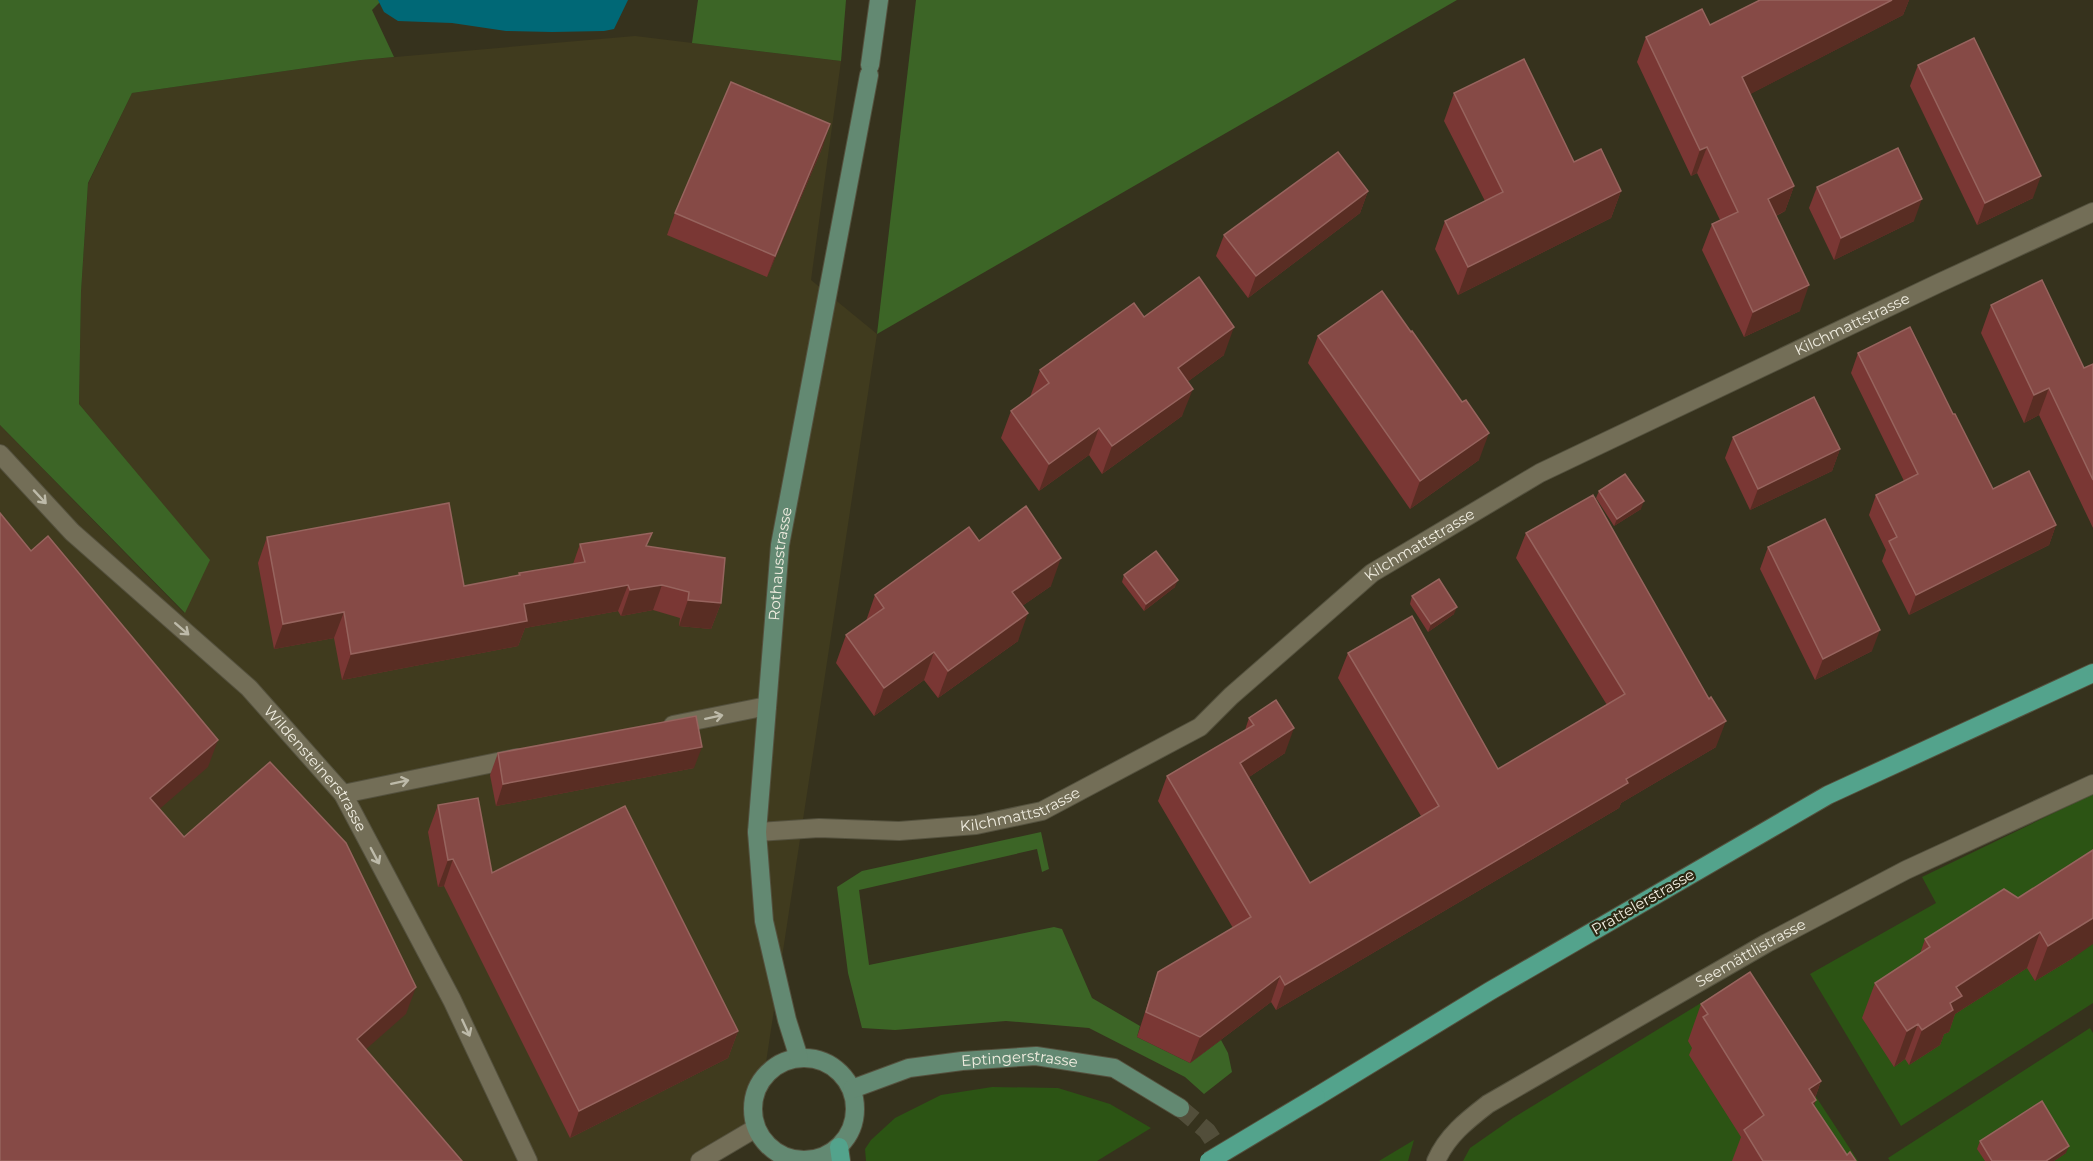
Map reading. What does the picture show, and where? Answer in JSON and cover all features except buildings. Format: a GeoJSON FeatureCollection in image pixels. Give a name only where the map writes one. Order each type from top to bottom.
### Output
{"type":"FeatureCollection","features":[{"type":"Feature","properties":{"kind":"main road","name":"Prattelerstrasse"},"geometry":{"type":"LineString","coordinates":[[1209,1161],[1500,985],[1828,795],[2093,673]]}},
{"type":"Feature","properties":{"kind":"street","name":"Rothausstrasse"},"geometry":{"type":"LineString","coordinates":[[799,1058],[787,1020],[764,921],[757,832],[780,544],[870,70],[879,0]]}},
{"type":"Feature","properties":{"kind":"street","name":"Kilchmattstrasse"},"geometry":{"type":"LineString","coordinates":[[757,832],[819,828],[898,831],[976,825],[1042,811],[1200,727],[1231,696],[1372,573],[1540,473],[2093,212]]}},
{"type":"Feature","properties":{"kind":"street","name":"Wildensteinerstrasse"},"geometry":{"type":"LineString","coordinates":[[0,454],[72,532],[249,688],[343,794],[452,1000],[528,1161]]}},
{"type":"Feature","properties":{"kind":"street"},"geometry":{"type":"LineString","coordinates":[[652,730],[767,706]]}},
{"type":"Feature","properties":{"kind":"street"},"geometry":{"type":"LineString","coordinates":[[343,794],[538,754]]}},
{"type":"Feature","properties":{"kind":"street","name":"Seemättlistrasse"},"geometry":{"type":"LineString","coordinates":[[1436,1161],[1440,1151],[1458,1127],[1488,1104],[1739,958],[1906,870],[2093,784]]}},
{"type":"Feature","properties":{"kind":"street","name":"Eptingerstrasse"},"geometry":{"type":"LineString","coordinates":[[852,1089],[909,1068],[962,1061],[1036,1056],[1114,1068],[1180,1108]]}},
{"type":"Feature","properties":{"kind":"street"},"geometry":{"type":"LineString","coordinates":[[799,1058],[815,1059],[831,1065],[843,1075],[852,1089],[856,1105],[855,1120],[840,1154],[798,1161],[785,1157],[763,1140],[756,1128],[753,1113],[754,1097],[760,1082],[770,1070],[784,1062],[799,1058]]}},
{"type":"Feature","properties":{"kind":"street"},"geometry":{"type":"LineString","coordinates":[[700,1161],[756,1128]]}},
{"type":"Feature","properties":{"kind":"shaded area"},"geometry":{"type":"Polygon","coordinates":[[[635,36],[841,61],[811,280],[877,334],[756,1128],[700,1161],[0,1161],[0,425],[184,613],[209,560],[79,404],[81,292],[88,184],[132,93],[361,60],[635,36]]]}},
{"type":"Feature","properties":{"kind":"green space"},"geometry":{"type":"Polygon","coordinates":[[[0,0],[378,0],[380,2],[372,10],[394,57],[132,93],[88,183],[81,292],[79,404],[210,560],[185,613],[0,425],[0,0]]]}},
{"type":"Feature","properties":{"kind":"green space"},"geometry":{"type":"Polygon","coordinates":[[[698,0],[846,0],[841,61],[692,43],[698,0]]]}},
{"type":"Feature","properties":{"kind":"green space"},"geometry":{"type":"Polygon","coordinates":[[[916,0],[1457,0],[877,334],[916,0]]]}},
{"type":"Feature","properties":{"kind":"green space"},"geometry":{"type":"Polygon","coordinates":[[[2093,794],[2093,1003],[1901,1126],[1810,974],[1936,903],[1922,877],[2093,794]]]}},
{"type":"Feature","properties":{"kind":"green space"},"geometry":{"type":"Polygon","coordinates":[[[1041,832],[1049,869],[1042,872],[1037,849],[859,890],[869,965],[1054,927],[1062,929],[1092,998],[1140,1026],[1137,1037],[1190,1063],[1221,1040],[1228,1053],[1232,1072],[1204,1094],[1185,1077],[1089,1028],[1006,1021],[895,1030],[862,1028],[848,973],[837,887],[862,871],[1041,832]]]}},
{"type":"Feature","properties":{"kind":"green space"},"geometry":{"type":"Polygon","coordinates":[[[1737,981],[1756,1005],[1858,1161],[1463,1161],[1470,1148],[1513,1118],[1737,981]]]}},
{"type":"Feature","properties":{"kind":"green space"},"geometry":{"type":"Polygon","coordinates":[[[2090,1028],[2093,1033],[2093,1161],[1890,1161],[1888,1158],[2090,1028]]]}},
{"type":"Feature","properties":{"kind":"green space"},"geometry":{"type":"Polygon","coordinates":[[[992,1087],[1058,1088],[1110,1104],[1151,1128],[1097,1161],[866,1161],[865,1149],[871,1140],[895,1118],[941,1095],[992,1087]]]}},
{"type":"Feature","properties":{"kind":"green space"},"geometry":{"type":"Polygon","coordinates":[[[1414,1140],[1408,1161],[1379,1161],[1414,1140]]]}},
{"type":"Feature","properties":{"kind":"water"},"geometry":{"type":"Polygon","coordinates":[[[378,0],[628,0],[614,29],[552,32],[506,31],[452,23],[398,21],[384,12],[378,0]]]}},
{"type":"Feature","properties":{"kind":"tunnel"},"geometry":{"type":"LineString","coordinates":[[1180,1108],[1207,1131],[1227,1161]]}}]}
